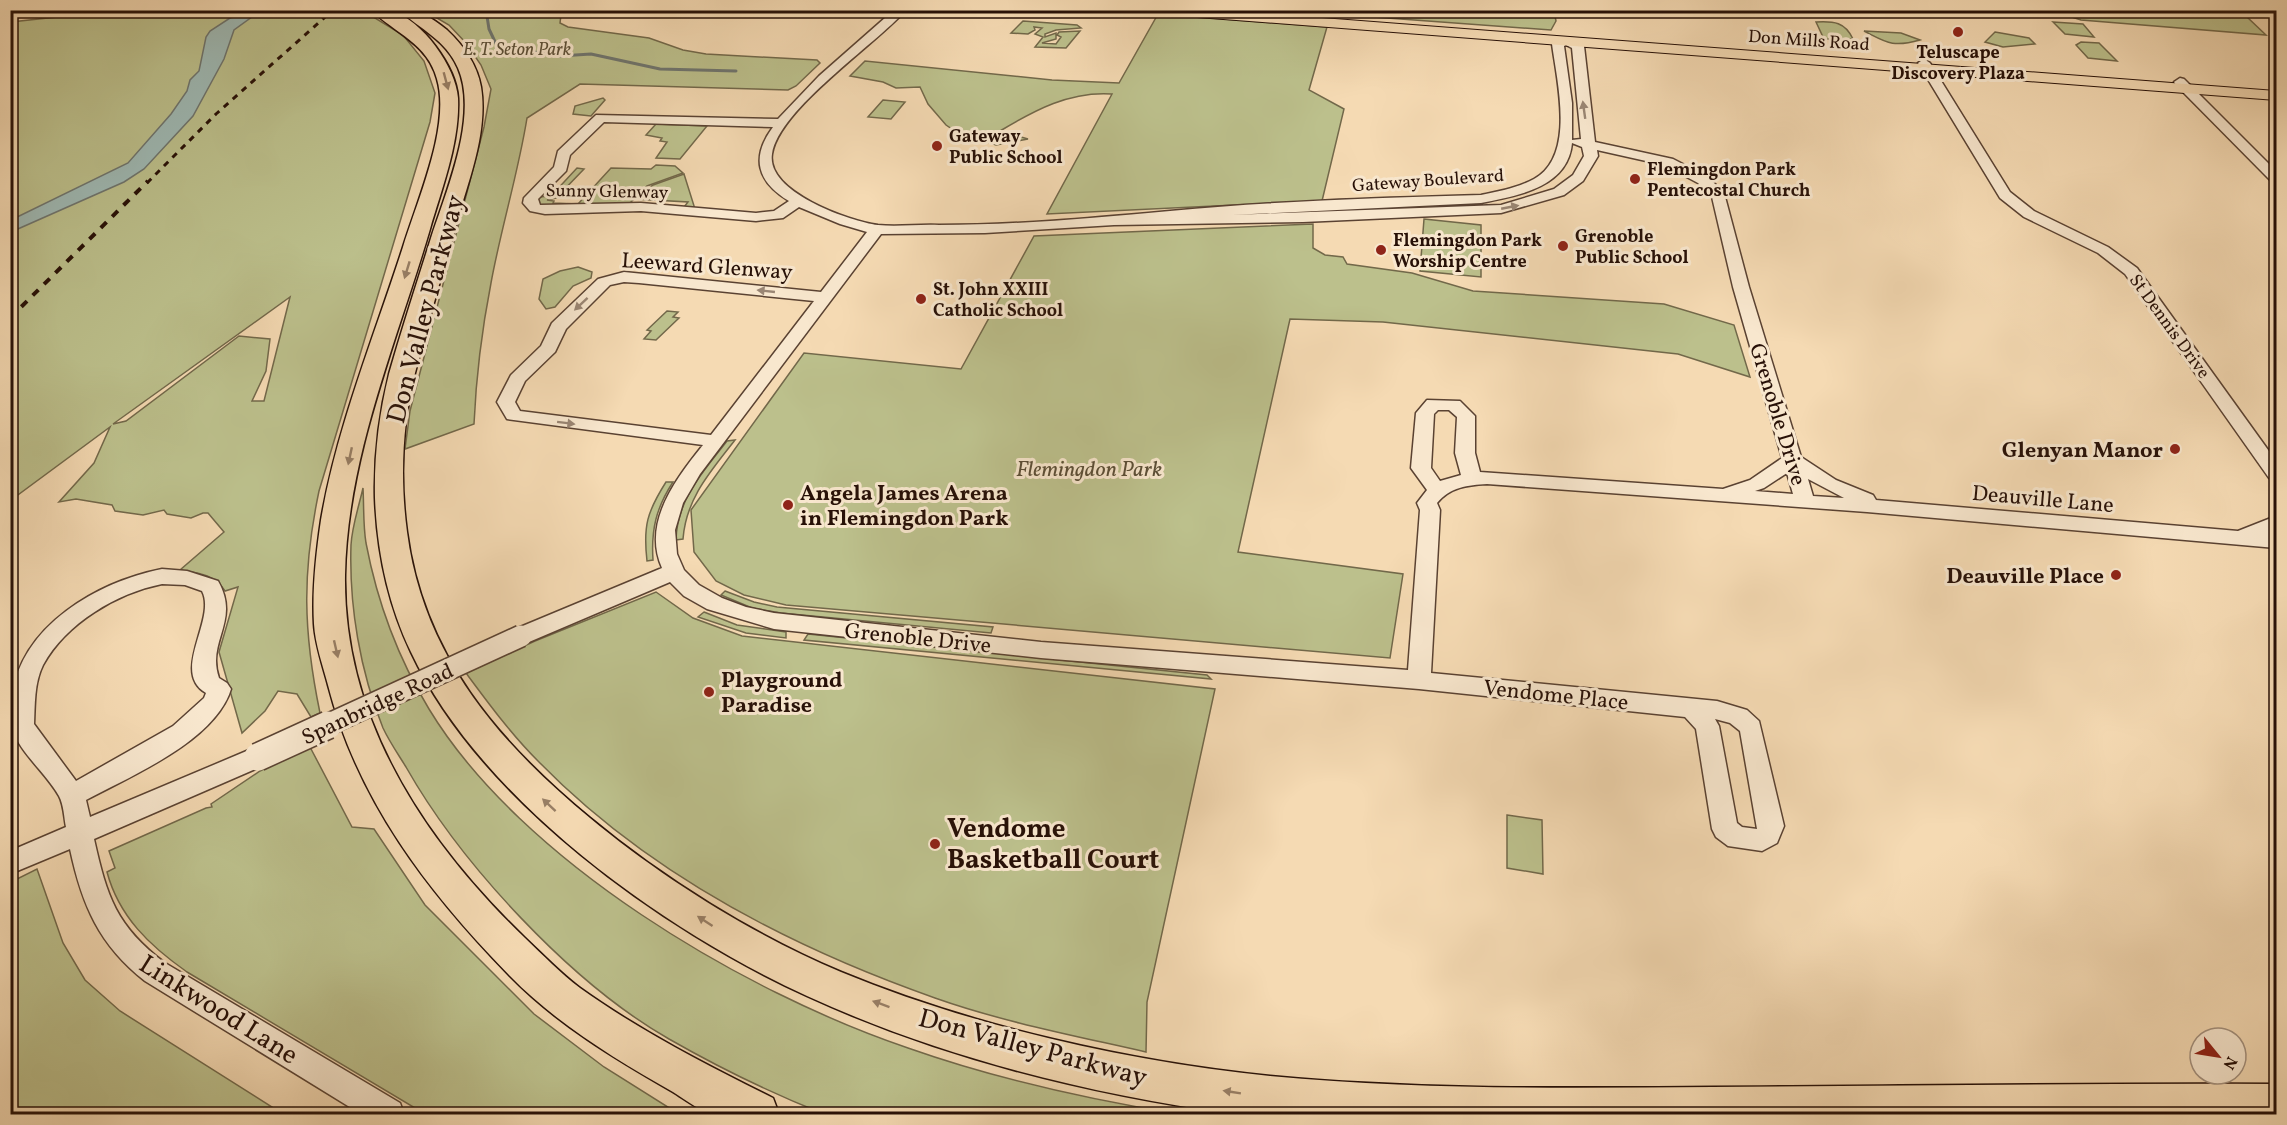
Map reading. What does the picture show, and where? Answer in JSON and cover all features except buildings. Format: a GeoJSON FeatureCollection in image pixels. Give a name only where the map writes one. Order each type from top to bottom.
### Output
{"type":"FeatureCollection","features":[{"type":"Feature","properties":{"kind":"highway","name":"Don Valley Parkway"},"geometry":{"type":"LineString","coordinates":[[379,10],[406,27],[428,46],[442,67],[450,94],[448,118],[431,189],[354,437],[340,499],[332,559],[330,625],[346,694],[383,785],[430,863],[485,927],[561,998],[664,1065],[757,1114]]}},
{"type":"Feature","properties":{"kind":"highway","name":"Don Valley Parkway"},"geometry":{"type":"LineString","coordinates":[[407,10],[430,24],[454,47],[468,69],[473,91],[472,113],[459,179],[402,375],[390,443],[388,491],[396,562],[418,632],[453,695],[483,735],[548,805],[626,869],[716,928],[821,982],[958,1033],[1109,1072],[1262,1097],[1433,1109],[2067,1104],[2277,1106]]}},
{"type":"Feature","properties":{"kind":"main road","name":"Don Mills Road"},"geometry":{"type":"LineString","coordinates":[[1158,10],[2184,85],[2277,89]]}},
{"type":"Feature","properties":{"kind":"main road","name":"Don Mills Road"},"geometry":{"type":"LineString","coordinates":[[1239,10],[1926,66]]}},
{"type":"Feature","properties":{"kind":"main road","name":"Don Mills Road"},"geometry":{"type":"LineString","coordinates":[[2184,85],[2277,96]]}},
{"type":"Feature","properties":{"kind":"street","name":"Gateway Boulevard"},"geometry":{"type":"LineString","coordinates":[[882,24],[891,10]]}},
{"type":"Feature","properties":{"kind":"street","name":"Gateway Boulevard"},"geometry":{"type":"LineString","coordinates":[[900,10],[882,24],[782,123],[768,142],[764,157],[777,184],[798,202],[837,219],[877,229],[966,230],[1378,210],[1495,209],[1548,197],[1569,185],[1585,170],[1591,156],[1578,46],[1567,41],[1558,44],[1568,141],[1560,164],[1553,175],[1525,190],[1481,199],[1378,210]]}},
{"type":"Feature","properties":{"kind":"street","name":"St Dennis Drive"},"geometry":{"type":"LineString","coordinates":[[1926,66],[2005,195],[2029,214],[2103,250],[2130,271],[2276,474]]}},
{"type":"Feature","properties":{"kind":"street"},"geometry":{"type":"LineString","coordinates":[[1561,76],[1580,76]]}},
{"type":"Feature","properties":{"kind":"street"},"geometry":{"type":"LineString","coordinates":[[2184,85],[2277,178]]}},
{"type":"Feature","properties":{"kind":"street","name":"Sunny Glenway"},"geometry":{"type":"LineString","coordinates":[[782,123],[601,118],[563,154],[561,168],[531,198],[530,203],[535,208],[545,210],[641,207],[756,217],[778,215],[798,202]]}},
{"type":"Feature","properties":{"kind":"street","name":"Grenoble Drive"},"geometry":{"type":"LineString","coordinates":[[1472,480],[1506,479],[1805,502],[1741,288],[1719,196],[1703,180],[1677,166],[1590,144],[1568,141]]}},
{"type":"Feature","properties":{"kind":"street","name":"Grenoble Drive"},"geometry":{"type":"LineString","coordinates":[[877,229],[678,491],[666,519],[663,542],[673,572],[694,593],[716,606],[746,616],[774,621],[1041,650],[1419,680]]}},
{"type":"Feature","properties":{"kind":"street","name":"Leeward Glenway"},"geometry":{"type":"LineString","coordinates":[[716,441],[513,415],[506,402],[507,395],[517,379],[549,348],[558,327],[604,282],[613,279],[639,278],[824,297]]}},
{"type":"Feature","properties":{"kind":"street"},"geometry":{"type":"LineString","coordinates":[[1419,680],[1433,500],[1421,468],[1425,413],[1433,404],[1452,404],[1466,416],[1465,453],[1472,480],[1433,500]]}},
{"type":"Feature","properties":{"kind":"street"},"geometry":{"type":"LineString","coordinates":[[1719,495],[1757,484],[1792,460],[1829,484],[1886,508]]}},
{"type":"Feature","properties":{"kind":"street","name":"Deauville Lane"},"geometry":{"type":"LineString","coordinates":[[1805,502],[2277,541]]}},
{"type":"Feature","properties":{"kind":"street"},"geometry":{"type":"LineString","coordinates":[[2239,539],[2277,524]]}},
{"type":"Feature","properties":{"kind":"street","name":"Spanbridge Road"},"geometry":{"type":"LineString","coordinates":[[10,863],[258,757],[521,636],[673,572]]}},
{"type":"Feature","properties":{"kind":"street"},"geometry":{"type":"LineString","coordinates":[[174,576],[193,579],[210,586],[218,600],[205,657],[206,679],[209,684],[219,689],[220,696],[215,704],[192,725],[167,742],[72,795],[22,726],[26,682],[36,658],[69,621],[117,589],[151,578],[174,576]]}},
{"type":"Feature","properties":{"kind":"street","name":"Vendome Place"},"geometry":{"type":"LineString","coordinates":[[1419,680],[1728,711],[1745,720],[1751,728],[1771,826],[1768,835],[1762,840],[1737,838],[1725,829],[1707,726],[1692,709]]}},
{"type":"Feature","properties":{"kind":"street","name":"Linkwood Lane"},"geometry":{"type":"LineString","coordinates":[[72,795],[92,889],[113,932],[138,959],[389,1114]]}},
{"type":"Feature","properties":{"kind":"green space"},"geometry":{"type":"Polygon","coordinates":[[[122,10],[362,10],[403,35],[424,61],[435,93],[430,122],[319,491],[313,520],[307,575],[307,602],[310,655],[320,713],[311,717],[297,694],[278,691],[265,711],[242,733],[219,652],[238,587],[225,591],[211,578],[200,573],[180,570],[224,532],[208,513],[191,518],[167,514],[164,510],[143,515],[115,511],[112,505],[76,499],[59,502],[94,463],[110,427],[11,500],[11,22],[122,10]],[[290,297],[113,424],[126,421],[239,336],[270,339],[266,371],[252,401],[264,401],[290,297]]]}},
{"type":"Feature","properties":{"kind":"green space"},"geometry":{"type":"Polygon","coordinates":[[[2276,10],[2276,14],[2251,12],[2246,16],[2266,35],[2081,20],[2053,11],[2276,10]]]}},
{"type":"Feature","properties":{"kind":"green space","name":"E. T. Seton Park"},"geometry":{"type":"Polygon","coordinates":[[[425,11],[568,11],[561,15],[560,23],[568,27],[649,38],[683,50],[706,54],[817,60],[820,63],[796,86],[788,90],[580,84],[527,118],[488,300],[478,371],[474,424],[405,449],[410,411],[484,127],[491,89],[481,65],[466,43],[449,25],[425,11]]]}},
{"type":"Feature","properties":{"kind":"green space"},"geometry":{"type":"Polygon","coordinates":[[[1292,11],[1554,11],[1556,21],[1551,30],[1292,11]]]}},
{"type":"Feature","properties":{"kind":"green space"},"geometry":{"type":"Polygon","coordinates":[[[1158,14],[1327,27],[1309,90],[1344,109],[1322,201],[1047,214],[1112,94],[1067,99],[1040,109],[1000,131],[1028,139],[996,145],[955,131],[946,125],[928,104],[920,87],[896,88],[883,82],[850,76],[865,61],[1052,80],[1119,83],[1158,14]]]}},
{"type":"Feature","properties":{"kind":"green space"},"geometry":{"type":"Polygon","coordinates":[[[1023,21],[1077,25],[1081,28],[1056,30],[1045,34],[1045,37],[1056,33],[1056,39],[1042,43],[1056,44],[1061,37],[1057,35],[1059,32],[1080,31],[1066,48],[1035,47],[1043,37],[1035,34],[1042,28],[1034,27],[1035,30],[1028,34],[1011,33],[1023,21]]]}},
{"type":"Feature","properties":{"kind":"green space"},"geometry":{"type":"Polygon","coordinates":[[[1816,22],[1843,26],[1853,39],[1824,39],[1816,22]]]}},
{"type":"Feature","properties":{"kind":"green space"},"geometry":{"type":"Polygon","coordinates":[[[2053,22],[2083,24],[2094,37],[2065,34],[2053,22]]]}},
{"type":"Feature","properties":{"kind":"green space"},"geometry":{"type":"Polygon","coordinates":[[[1864,31],[1901,33],[1920,40],[1896,44],[1864,31]]]}},
{"type":"Feature","properties":{"kind":"green space"},"geometry":{"type":"Polygon","coordinates":[[[1995,32],[2029,38],[2035,44],[2003,47],[1985,42],[1995,32]]]}},
{"type":"Feature","properties":{"kind":"green space"},"geometry":{"type":"Polygon","coordinates":[[[2081,42],[2099,43],[2117,61],[2088,58],[2076,45],[2081,42]]]}},
{"type":"Feature","properties":{"kind":"green space"},"geometry":{"type":"Polygon","coordinates":[[[603,98],[605,100],[591,116],[573,114],[575,106],[603,98]]]}},
{"type":"Feature","properties":{"kind":"green space"},"geometry":{"type":"Polygon","coordinates":[[[883,100],[905,102],[891,119],[868,117],[883,100]]]}},
{"type":"Feature","properties":{"kind":"green space"},"geometry":{"type":"Polygon","coordinates":[[[656,124],[707,126],[680,159],[656,158],[667,142],[660,141],[662,138],[646,135],[656,124]]]}},
{"type":"Feature","properties":{"kind":"green space"},"geometry":{"type":"Polygon","coordinates":[[[656,165],[675,166],[683,173],[647,186],[628,205],[538,205],[539,197],[551,196],[577,168],[584,169],[556,198],[547,200],[554,201],[553,203],[578,204],[611,168],[651,169],[656,165]]]}},
{"type":"Feature","properties":{"kind":"green space"},"geometry":{"type":"Polygon","coordinates":[[[684,174],[695,209],[684,207],[688,202],[635,199],[653,185],[684,174]]]}},
{"type":"Feature","properties":{"kind":"green space"},"geometry":{"type":"Polygon","coordinates":[[[1424,219],[1481,225],[1481,277],[1420,271],[1424,219]]]}},
{"type":"Feature","properties":{"kind":"green space","name":"Flemingdon Park"},"geometry":{"type":"Polygon","coordinates":[[[1313,224],[1313,248],[1325,255],[1343,257],[1347,264],[1412,273],[1473,291],[1664,304],[1734,325],[1750,377],[1678,354],[1383,322],[1290,319],[1238,552],[1403,574],[1390,658],[786,605],[744,595],[716,581],[694,552],[691,510],[804,353],[961,369],[1034,236],[1313,224]]]}},
{"type":"Feature","properties":{"kind":"green space"},"geometry":{"type":"Polygon","coordinates":[[[578,267],[592,272],[591,278],[573,286],[555,307],[546,309],[539,299],[543,279],[560,271],[578,267]]]}},
{"type":"Feature","properties":{"kind":"green space"},"geometry":{"type":"Polygon","coordinates":[[[667,311],[678,312],[673,317],[679,318],[656,340],[644,339],[651,331],[647,330],[667,311]]]}},
{"type":"Feature","properties":{"kind":"green space"},"geometry":{"type":"Polygon","coordinates":[[[735,440],[701,486],[689,511],[683,539],[676,540],[681,512],[693,487],[727,441],[735,440]]]}},
{"type":"Feature","properties":{"kind":"green space"},"geometry":{"type":"Polygon","coordinates":[[[666,482],[673,482],[662,501],[656,520],[653,560],[647,561],[648,520],[654,502],[666,482]]]}},
{"type":"Feature","properties":{"kind":"green space"},"geometry":{"type":"Polygon","coordinates":[[[363,488],[365,536],[376,586],[398,649],[418,690],[469,765],[519,818],[577,868],[641,914],[708,956],[776,993],[844,1024],[908,1048],[1008,1079],[1109,1102],[1178,1114],[824,1114],[765,1088],[669,1039],[594,987],[521,918],[457,843],[429,804],[383,728],[362,661],[352,591],[351,545],[363,488]]]}},
{"type":"Feature","properties":{"kind":"green space"},"geometry":{"type":"Polygon","coordinates":[[[725,591],[754,602],[777,607],[993,627],[991,633],[781,613],[752,608],[721,595],[725,591]]]}},
{"type":"Feature","properties":{"kind":"green space"},"geometry":{"type":"Polygon","coordinates":[[[656,592],[693,618],[742,636],[1215,689],[1147,1002],[1146,1052],[1013,1021],[935,998],[827,955],[723,902],[625,838],[580,801],[519,740],[466,673],[535,641],[656,592]]]}},
{"type":"Feature","properties":{"kind":"green space"},"geometry":{"type":"Polygon","coordinates":[[[704,612],[737,625],[786,632],[786,638],[746,633],[698,617],[704,612]]]}},
{"type":"Feature","properties":{"kind":"green space"},"geometry":{"type":"Polygon","coordinates":[[[808,634],[1207,675],[1211,679],[804,640],[808,634]]]}},
{"type":"Feature","properties":{"kind":"green space"},"geometry":{"type":"Polygon","coordinates":[[[310,747],[352,827],[374,829],[425,905],[534,1014],[604,1067],[679,1114],[425,1114],[187,972],[149,941],[128,917],[112,888],[107,872],[115,868],[109,851],[212,807],[211,804],[260,771],[310,747]]]}},
{"type":"Feature","properties":{"kind":"green space"},"geometry":{"type":"Polygon","coordinates":[[[1507,815],[1542,820],[1543,874],[1507,868],[1507,815]]]}},
{"type":"Feature","properties":{"kind":"green space"},"geometry":{"type":"Polygon","coordinates":[[[37,869],[63,943],[85,980],[120,1011],[283,1114],[11,1114],[11,882],[37,869]]]}},
{"type":"Feature","properties":{"kind":"water"},"geometry":{"type":"Polygon","coordinates":[[[255,11],[280,11],[252,17],[234,30],[224,59],[193,116],[144,169],[124,182],[11,232],[11,220],[128,163],[171,114],[187,91],[190,80],[199,71],[206,37],[210,31],[230,18],[255,11]]]}},
{"type":"Feature","properties":{"kind":"waterway"},"geometry":{"type":"LineString","coordinates":[[486,10],[489,29],[497,46],[560,56],[591,54],[660,69],[736,71]]}},
{"type":"Feature","properties":{"kind":"railway"},"geometry":{"type":"LineString","coordinates":[[147,183],[216,114],[333,10]]}},
{"type":"Feature","properties":{"kind":"railway"},"geometry":{"type":"LineString","coordinates":[[10,318],[148,181]]}},
{"type":"Feature","properties":{"kind":"place","name":"Teluscape Discovery Plaza"},"geometry":{"type":"Point","coordinates":[1958,32]}},
{"type":"Feature","properties":{"kind":"place","name":"Gateway Public School"},"geometry":{"type":"Point","coordinates":[937,146]}},
{"type":"Feature","properties":{"kind":"place","name":"Flemingdon Park Pentecostal Church"},"geometry":{"type":"Point","coordinates":[1635,179]}},
{"type":"Feature","properties":{"kind":"place","name":"Grenoble Public School"},"geometry":{"type":"Point","coordinates":[1563,246]}},
{"type":"Feature","properties":{"kind":"place","name":"Flemingdon Park Worship Centre"},"geometry":{"type":"Point","coordinates":[1381,250]}},
{"type":"Feature","properties":{"kind":"place","name":"St. John XXIII Catholic School"},"geometry":{"type":"Point","coordinates":[921,299]}},
{"type":"Feature","properties":{"kind":"place","name":"Glenyan Manor"},"geometry":{"type":"Point","coordinates":[2175,449]}},
{"type":"Feature","properties":{"kind":"place","name":"Angela James Arena in Flemingdon Park"},"geometry":{"type":"Point","coordinates":[788,505]}},
{"type":"Feature","properties":{"kind":"place","name":"Deauville Place"},"geometry":{"type":"Point","coordinates":[2116,575]}},
{"type":"Feature","properties":{"kind":"place","name":"Playground Paradise"},"geometry":{"type":"Point","coordinates":[709,692]}},
{"type":"Feature","properties":{"kind":"place","name":"Vendome Basketball Court"},"geometry":{"type":"Point","coordinates":[935,844]}}]}
